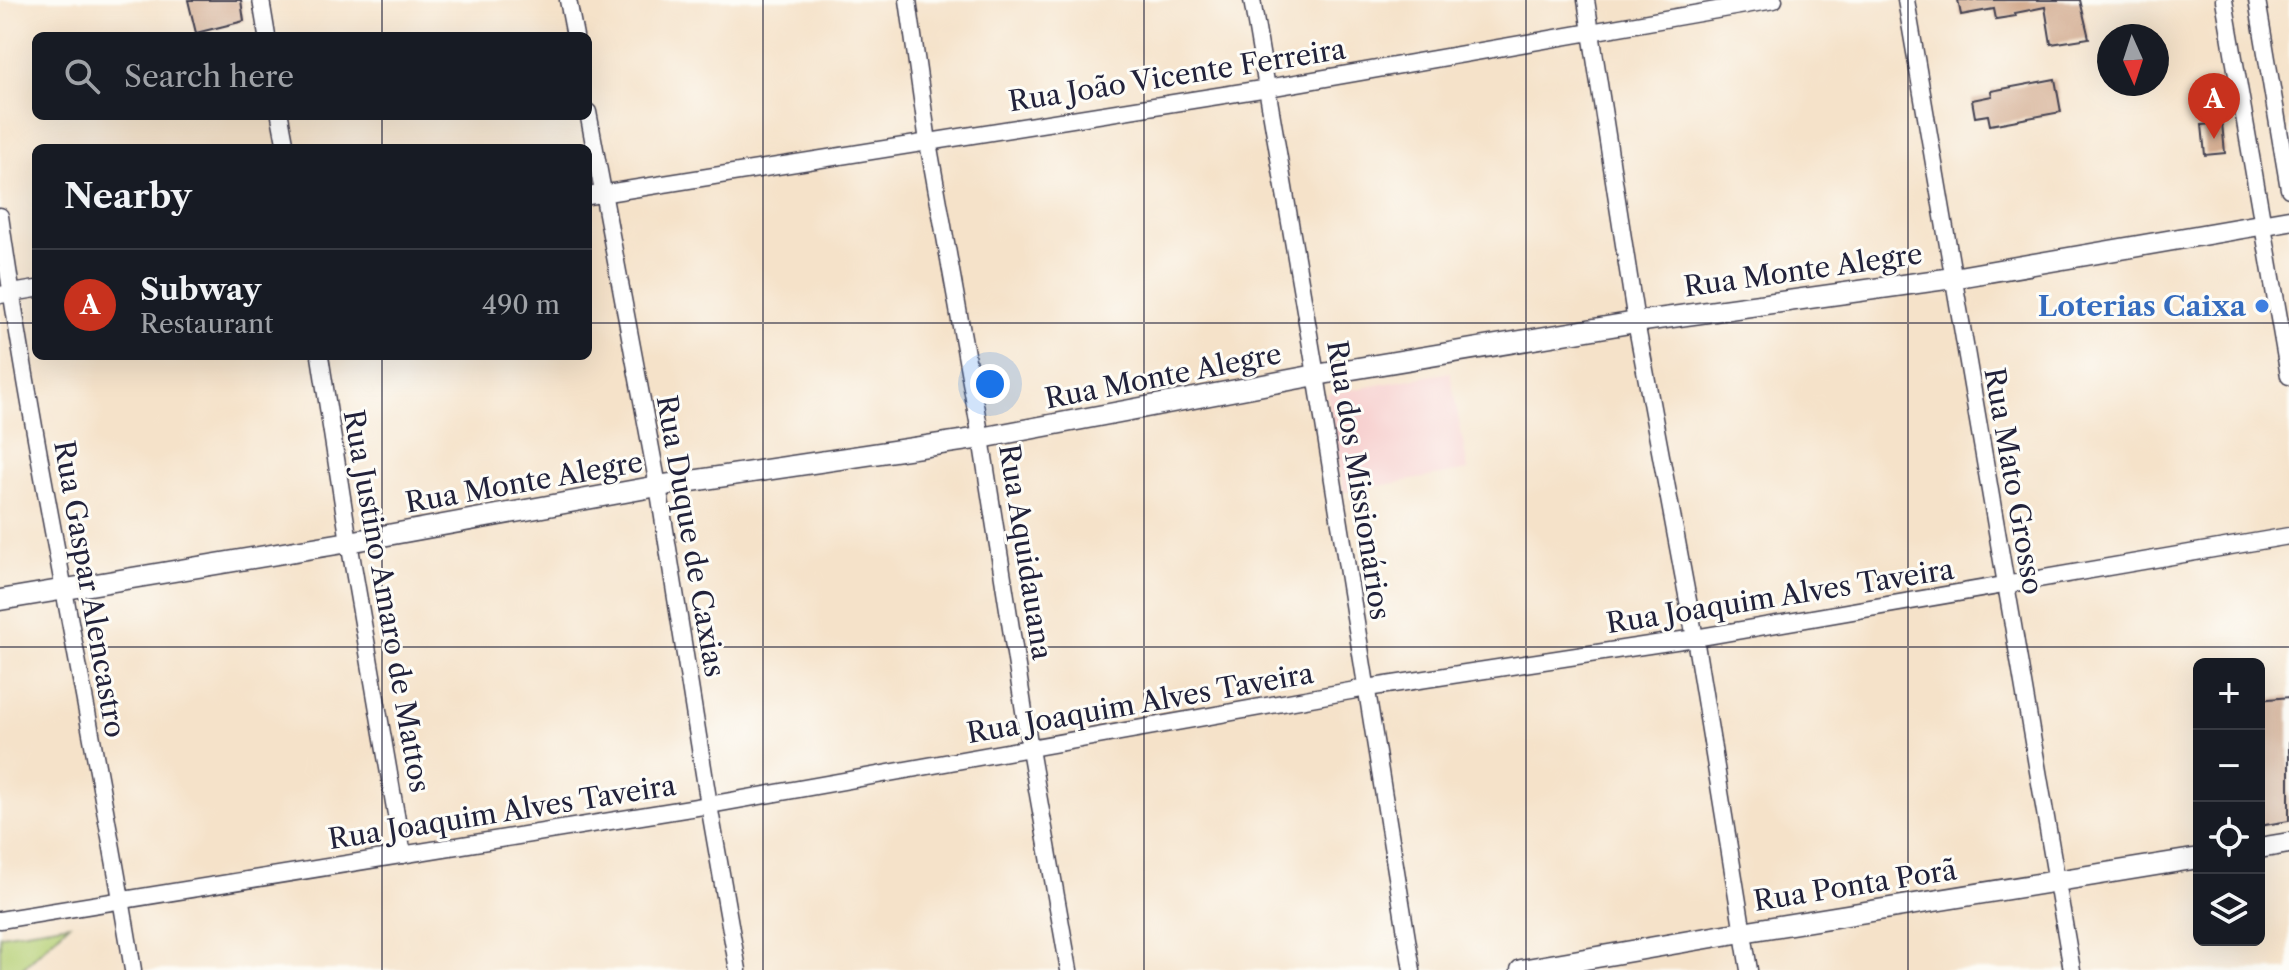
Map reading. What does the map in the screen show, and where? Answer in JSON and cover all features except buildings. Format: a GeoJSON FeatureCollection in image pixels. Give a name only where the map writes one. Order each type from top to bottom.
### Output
{"type":"FeatureCollection","features":[{"type":"Feature","properties":{"kind":"street"},"geometry":{"type":"LineString","coordinates":[[261,0],[266,32]]}},
{"type":"Feature","properties":{"kind":"street"},"geometry":{"type":"LineString","coordinates":[[568,0],[574,32]]}},
{"type":"Feature","properties":{"kind":"street","name":"Rua Aquidauana"},"geometry":{"type":"LineString","coordinates":[[908,0],[928,142],[981,438],[1030,749],[1069,970]]}},
{"type":"Feature","properties":{"kind":"street","name":"Rua dos Missionários"},"geometry":{"type":"LineString","coordinates":[[1252,0],[1412,970]]}},
{"type":"Feature","properties":{"kind":"street"},"geometry":{"type":"LineString","coordinates":[[1586,0],[1636,322],[1695,638],[1749,970]]}},
{"type":"Feature","properties":{"kind":"street","name":"Rua João Vicente Ferreira"},"geometry":{"type":"LineString","coordinates":[[595,195],[1268,88],[1774,0]]}},
{"type":"Feature","properties":{"kind":"street","name":"Rua Mato Grosso"},"geometry":{"type":"LineString","coordinates":[[1906,0],[2072,970]]}},
{"type":"Feature","properties":{"kind":"street"},"geometry":{"type":"LineString","coordinates":[[2224,0],[2289,376]]}},
{"type":"Feature","properties":{"kind":"street"},"geometry":{"type":"LineString","coordinates":[[2257,0],[2289,189]]}},
{"type":"Feature","properties":{"kind":"street"},"geometry":{"type":"LineString","coordinates":[[281,120],[285,144]]}},
{"type":"Feature","properties":{"kind":"street","name":"Rua Duque de Caxias"},"geometry":{"type":"LineString","coordinates":[[589,120],[591,144]]}},
{"type":"Feature","properties":{"kind":"street","name":"Rua Duque de Caxias"},"geometry":{"type":"LineString","coordinates":[[592,159],[595,195],[658,486],[738,970]]}},
{"type":"Feature","properties":{"kind":"street","name":"Rua Gaspar Alencastro"},"geometry":{"type":"LineString","coordinates":[[0,216],[6,294],[133,970]]}},
{"type":"Feature","properties":{"kind":"street","name":"Rua Monte Alegre"},"geometry":{"type":"LineString","coordinates":[[0,600],[349,542],[658,486],[981,438],[1316,375],[1636,322],[1953,278],[2289,220]]}},
{"type":"Feature","properties":{"kind":"street"},"geometry":{"type":"LineString","coordinates":[[6,294],[32,290]]}},
{"type":"Feature","properties":{"kind":"street","name":"Rua Justino Amaro de Mattos"},"geometry":{"type":"LineString","coordinates":[[321,360],[403,855]]}},
{"type":"Feature","properties":{"kind":"street","name":"Rua Joaquim Alves Taveira"},"geometry":{"type":"LineString","coordinates":[[0,920],[709,805],[1367,688],[1695,638],[2289,536]]}},
{"type":"Feature","properties":{"kind":"street"},"geometry":{"type":"LineString","coordinates":[[2265,847],[2289,843]]}},
{"type":"Feature","properties":{"kind":"street","name":"Rua Ponta Porã"},"geometry":{"type":"LineString","coordinates":[[1521,970],[2193,859]]}},
{"type":"Feature","properties":{"kind":"shaded area"},"geometry":{"type":"Polygon","coordinates":[[[1450,372],[1468,470],[1344,492],[1327,394],[1450,372]]]}},
{"type":"Feature","properties":{"kind":"green space"},"geometry":{"type":"Polygon","coordinates":[[[69,924],[21,970],[0,970],[0,935],[69,924]]]}},
{"type":"Feature","properties":{"kind":"place","name":"Subway"},"geometry":{"type":"Point","coordinates":[2214,139]}},
{"type":"Feature","properties":{"kind":"place","name":"Loterias Caixa"},"geometry":{"type":"Point","coordinates":[2262,306]}}]}
